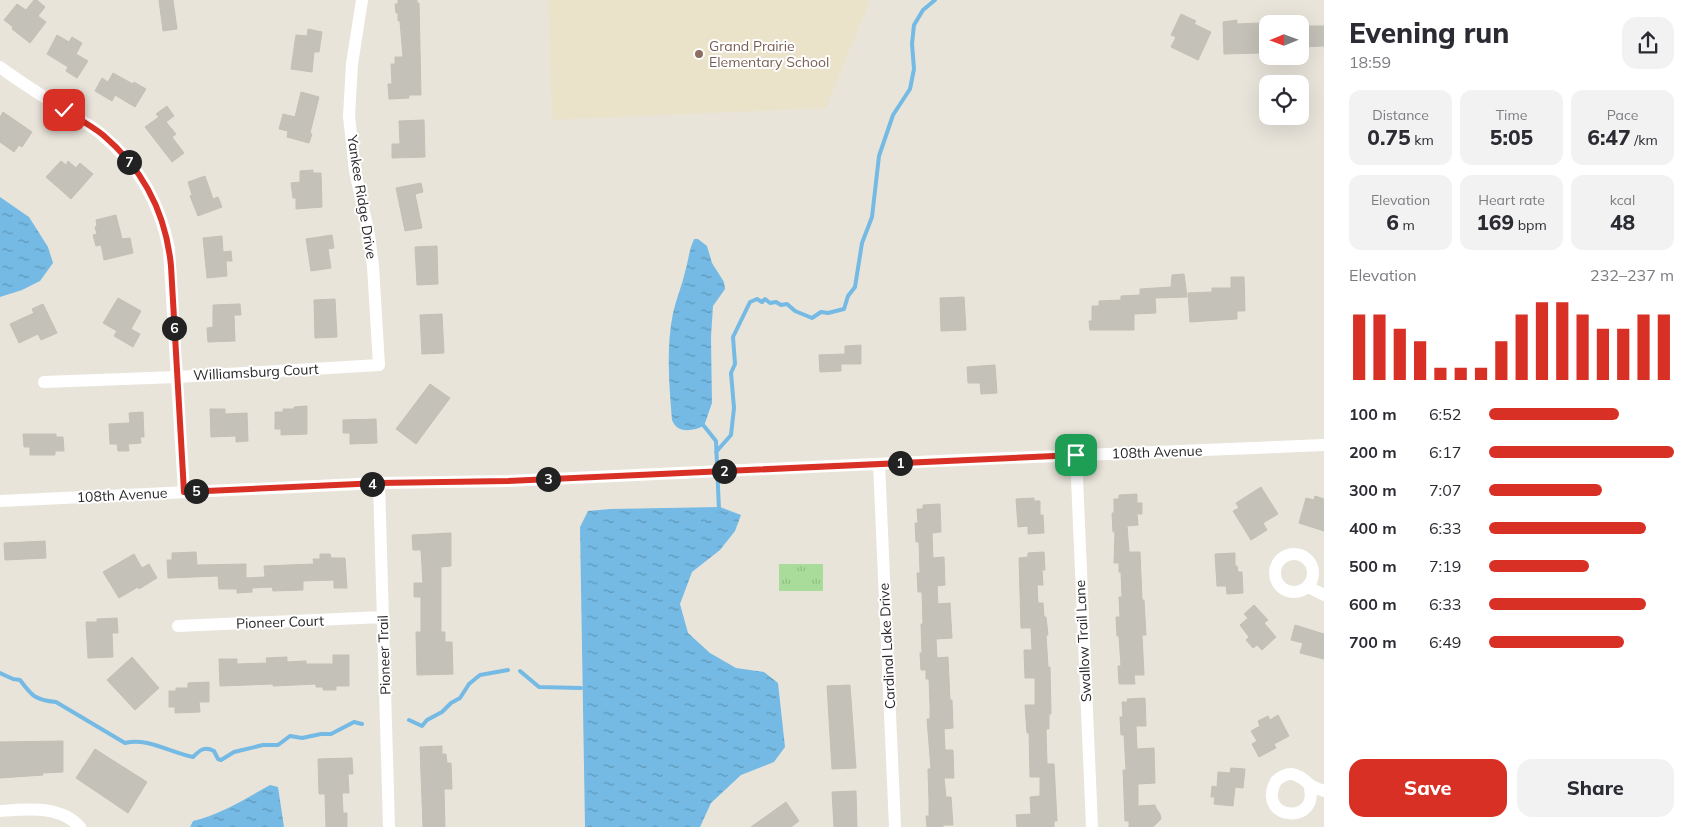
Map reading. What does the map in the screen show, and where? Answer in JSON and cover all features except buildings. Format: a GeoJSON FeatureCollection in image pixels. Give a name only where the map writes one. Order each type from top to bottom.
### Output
{"type":"FeatureCollection","features":[{"type":"Feature","properties":{"kind":"street","name":"Yankee Ridge Drive"},"geometry":{"type":"LineString","coordinates":[[362,0],[352,64],[350,116],[355,171],[369,235],[373,266],[379,365]]}},
{"type":"Feature","properties":{"kind":"street"},"geometry":{"type":"LineString","coordinates":[[0,67],[102,134],[136,170],[152,197],[166,234],[169,249],[184,492]]}},
{"type":"Feature","properties":{"kind":"street","name":"Williamsburg Court"},"geometry":{"type":"LineString","coordinates":[[44,382],[177,377],[379,365]]}},
{"type":"Feature","properties":{"kind":"street","name":"108th Avenue"},"geometry":{"type":"LineString","coordinates":[[0,501],[379,483],[508,481],[1076,455],[1324,446]]}},
{"type":"Feature","properties":{"kind":"street","name":"Swallow Trail Lane"},"geometry":{"type":"LineString","coordinates":[[1076,455],[1092,827]]}},
{"type":"Feature","properties":{"kind":"street","name":"Cardinal Lake Drive"},"geometry":{"type":"LineString","coordinates":[[879,464],[895,827]]}},
{"type":"Feature","properties":{"kind":"street","name":"Pioneer Trail"},"geometry":{"type":"LineString","coordinates":[[379,483],[389,827]]}},
{"type":"Feature","properties":{"kind":"street"},"geometry":{"type":"LineString","coordinates":[[1308,587],[1324,595]]}},
{"type":"Feature","properties":{"kind":"street","name":"Pioneer Court"},"geometry":{"type":"LineString","coordinates":[[178,626],[383,617]]}},
{"type":"Feature","properties":{"kind":"street"},"geometry":{"type":"LineString","coordinates":[[1310,785],[1324,791]]}},
{"type":"Feature","properties":{"kind":"street"},"geometry":{"type":"LineString","coordinates":[[0,811],[33,809],[56,812],[72,819],[80,827]]}},
{"type":"Feature","properties":{"kind":"shaded area","name":"Grand Prairie Elementary School"},"geometry":{"type":"Polygon","coordinates":[[[548,0],[870,0],[826,108],[552,120],[548,0]]]}},
{"type":"Feature","properties":{"kind":"green space"},"geometry":{"type":"Polygon","coordinates":[[[779,564],[823,564],[823,591],[779,591],[779,564]]]}},
{"type":"Feature","properties":{"kind":"water"},"geometry":{"type":"Polygon","coordinates":[[[0,197],[29,217],[48,247],[53,263],[40,281],[22,290],[0,297],[0,197]]]}},
{"type":"Feature","properties":{"kind":"water"},"geometry":{"type":"Polygon","coordinates":[[[694,239],[698,239],[707,246],[712,263],[724,282],[725,289],[713,306],[711,337],[712,403],[704,426],[686,430],[678,428],[672,420],[669,353],[673,313],[694,239]]]}},
{"type":"Feature","properties":{"kind":"water"},"geometry":{"type":"Polygon","coordinates":[[[720,507],[741,515],[735,531],[720,550],[692,572],[680,604],[688,633],[710,653],[736,668],[764,672],[778,683],[785,747],[774,762],[741,775],[711,803],[700,827],[585,827],[580,527],[588,511],[720,507]]]}},
{"type":"Feature","properties":{"kind":"water"},"geometry":{"type":"Polygon","coordinates":[[[270,785],[278,787],[284,827],[190,827],[193,821],[223,810],[270,785]]]}},
{"type":"Feature","properties":{"kind":"waterway"},"geometry":{"type":"LineString","coordinates":[[716,452],[731,435],[734,408],[731,373],[735,364],[733,337],[750,302],[757,299],[762,302],[765,299],[770,303],[787,304],[795,311],[812,318],[821,312],[828,313],[844,309],[848,296],[855,287],[862,243],[872,217],[879,156],[893,115],[910,89],[914,69],[912,44],[914,25],[923,10],[935,0]]}},
{"type":"Feature","properties":{"kind":"waterway"},"geometry":{"type":"LineString","coordinates":[[704,426],[716,441],[719,510]]}},
{"type":"Feature","properties":{"kind":"waterway"},"geometry":{"type":"LineString","coordinates":[[409,720],[422,726],[427,720],[442,712],[451,703],[460,698],[469,684],[480,675],[508,670]]}},
{"type":"Feature","properties":{"kind":"waterway"},"geometry":{"type":"LineString","coordinates":[[520,671],[539,687],[581,688]]}},
{"type":"Feature","properties":{"kind":"waterway"},"geometry":{"type":"LineString","coordinates":[[0,673],[20,680],[35,696],[43,700],[56,702],[125,743],[142,742],[193,757],[200,751],[207,749],[214,751],[218,759],[221,760],[234,752],[263,745],[278,745],[290,736],[302,738],[331,734],[354,722],[362,724]]}},
{"type":"Feature","properties":{"kind":"place","name":"Grand Prairie Elementary School"},"geometry":{"type":"Point","coordinates":[699,54]}},
{"type":"Feature","properties":{"kind":"route"},"geometry":{"type":"LineString","coordinates":[[64,110],[102,134],[120,151],[136,170],[152,197],[162,220],[171,266],[184,492],[379,483],[508,481],[1076,455]]}}]}
